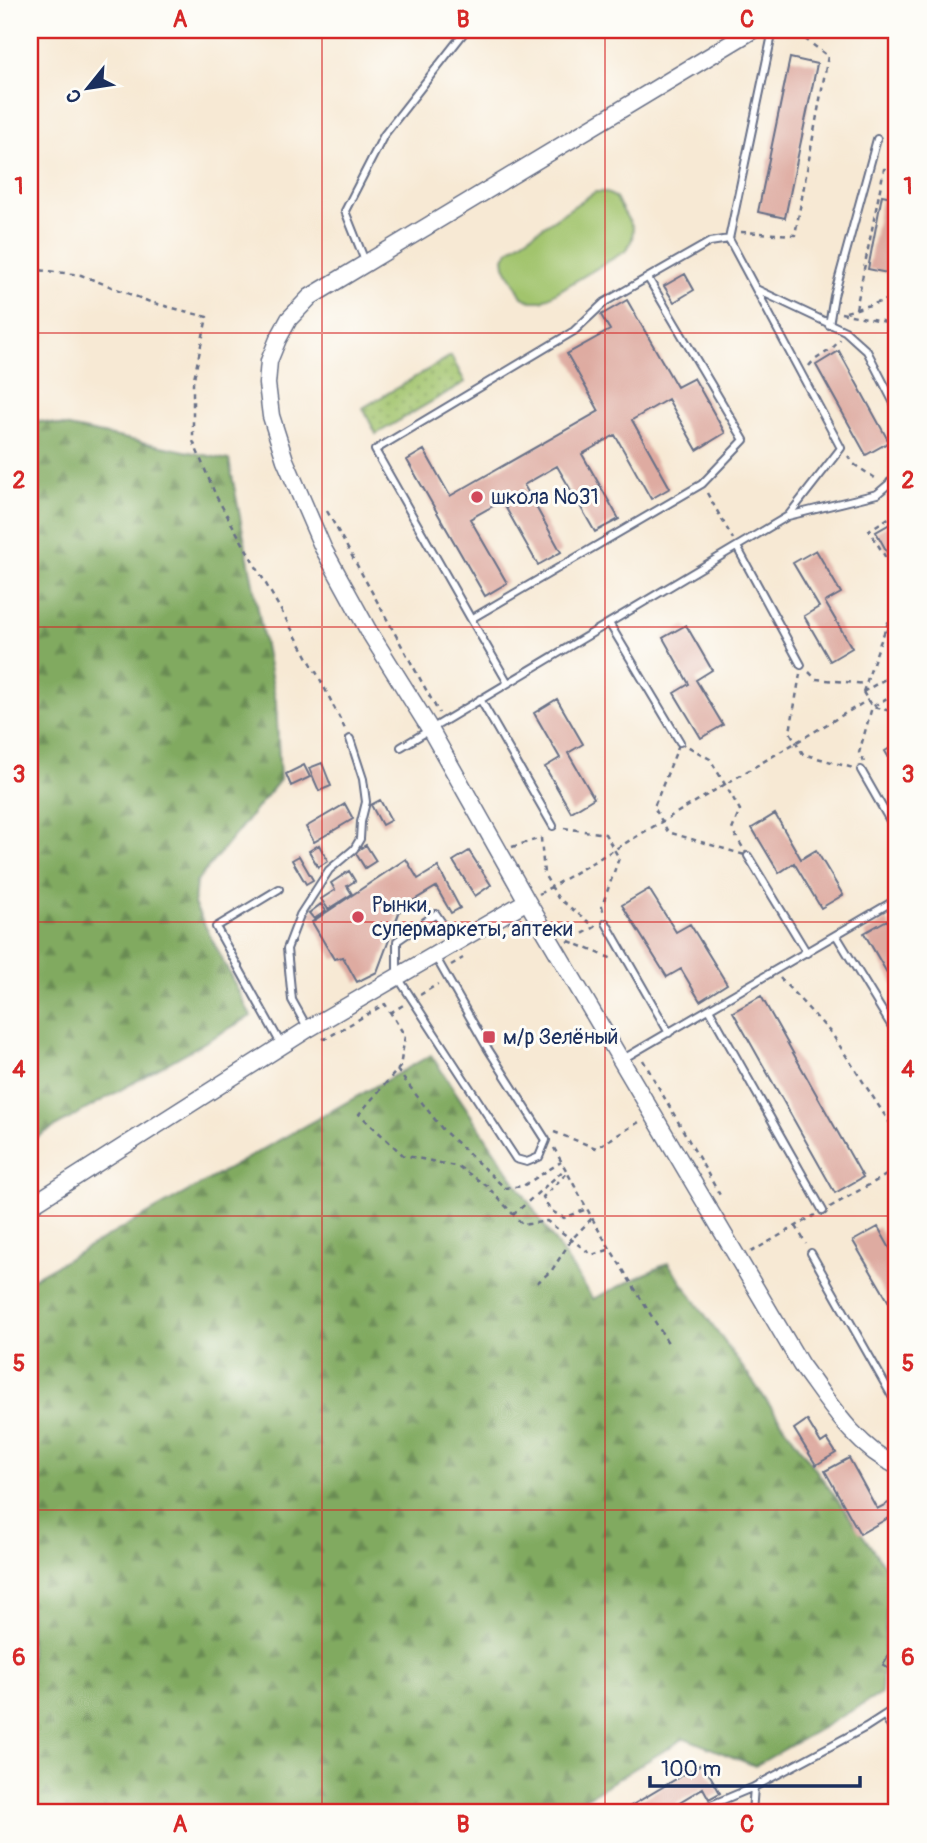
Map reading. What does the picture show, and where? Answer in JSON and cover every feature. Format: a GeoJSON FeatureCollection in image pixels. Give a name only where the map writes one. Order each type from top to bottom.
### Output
{"type":"FeatureCollection","features":[{"type":"Feature","properties":{"kind":"street"},"geometry":{"type":"LineString","coordinates":[[753,30],[310,297],[289,318],[269,360],[268,395],[271,416],[285,460],[323,548],[527,901],[562,945],[622,1060],[801,1365],[847,1426],[880,1458],[897,1466]]}},
{"type":"Feature","properties":{"kind":"street"},"geometry":{"type":"LineString","coordinates":[[30,1206],[308,1028],[527,901]]}},
{"type":"Feature","properties":{"kind":"lane"},"geometry":{"type":"LineString","coordinates":[[366,263],[345,211],[384,135],[464,30]]}},
{"type":"Feature","properties":{"kind":"lane"},"geometry":{"type":"LineString","coordinates":[[773,30],[730,235],[841,448],[788,516]]}},
{"type":"Feature","properties":{"kind":"lane"},"geometry":{"type":"LineString","coordinates":[[830,325],[830,311],[877,139]]}},
{"type":"Feature","properties":{"kind":"lane"},"geometry":{"type":"LineString","coordinates":[[508,683],[375,450],[574,331],[605,302],[710,242],[730,235]]}},
{"type":"Feature","properties":{"kind":"lane"},"geometry":{"type":"LineString","coordinates":[[471,619],[702,484],[744,440],[648,278]]}},
{"type":"Feature","properties":{"kind":"lane"},"geometry":{"type":"LineString","coordinates":[[756,289],[845,331],[867,351],[897,410]]}},
{"type":"Feature","properties":{"kind":"lane"},"geometry":{"type":"LineString","coordinates":[[401,747],[788,516],[877,494],[897,477]]}},
{"type":"Feature","properties":{"kind":"lane"},"geometry":{"type":"LineString","coordinates":[[890,482],[897,493]]}},
{"type":"Feature","properties":{"kind":"lane"},"geometry":{"type":"LineString","coordinates":[[737,547],[801,665]]}},
{"type":"Feature","properties":{"kind":"lane"},"geometry":{"type":"LineString","coordinates":[[609,623],[680,742]]}},
{"type":"Feature","properties":{"kind":"lane"},"geometry":{"type":"LineString","coordinates":[[480,699],[553,826]]}},
{"type":"Feature","properties":{"kind":"lane"},"geometry":{"type":"LineString","coordinates":[[308,1028],[292,1000],[287,949],[300,915],[329,870],[354,849],[360,839],[360,822],[366,802],[363,779],[350,738]]}},
{"type":"Feature","properties":{"kind":"lane"},"geometry":{"type":"LineString","coordinates":[[861,770],[897,833]]}},
{"type":"Feature","properties":{"kind":"lane"},"geometry":{"type":"LineString","coordinates":[[748,856],[807,953]]}},
{"type":"Feature","properties":{"kind":"lane"},"geometry":{"type":"LineString","coordinates":[[279,889],[216,927],[282,1045]]}},
{"type":"Feature","properties":{"kind":"lane"},"geometry":{"type":"LineString","coordinates":[[622,1060],[897,900]]}},
{"type":"Feature","properties":{"kind":"lane"},"geometry":{"type":"LineString","coordinates":[[434,954],[488,1049],[546,1140],[539,1157],[527,1162],[516,1159],[397,976],[397,940],[436,915],[455,942]]}},
{"type":"Feature","properties":{"kind":"lane"},"geometry":{"type":"LineString","coordinates":[[606,923],[670,1032]]}},
{"type":"Feature","properties":{"kind":"lane"},"geometry":{"type":"LineString","coordinates":[[836,935],[897,1035]]}},
{"type":"Feature","properties":{"kind":"lane"},"geometry":{"type":"LineString","coordinates":[[709,1010],[823,1211]]}},
{"type":"Feature","properties":{"kind":"lane"},"geometry":{"type":"LineString","coordinates":[[811,1253],[897,1405]]}},
{"type":"Feature","properties":{"kind":"lane"},"geometry":{"type":"LineString","coordinates":[[692,1813],[754,1787],[897,1707]]}},
{"type":"Feature","properties":{"kind":"lane"},"geometry":{"type":"LineString","coordinates":[[885,1716],[897,1738]]}},
{"type":"Feature","properties":{"kind":"lane"},"geometry":{"type":"LineString","coordinates":[[752,1813],[754,1787]]}},
{"type":"Feature","properties":{"kind":"path"},"geometry":{"type":"LineString","coordinates":[[730,235],[795,235],[828,56],[793,30]]}},
{"type":"Feature","properties":{"kind":"path"},"geometry":{"type":"LineString","coordinates":[[856,309],[884,169],[897,171]]}},
{"type":"Feature","properties":{"kind":"path"},"geometry":{"type":"LineString","coordinates":[[30,269],[81,275],[150,302],[207,317],[193,383],[193,440],[216,496],[294,631],[350,738]]}},
{"type":"Feature","properties":{"kind":"path"},"geometry":{"type":"LineString","coordinates":[[843,313],[897,297]]}},
{"type":"Feature","properties":{"kind":"path"},"geometry":{"type":"LineString","coordinates":[[830,311],[897,324]]}},
{"type":"Feature","properties":{"kind":"path"},"geometry":{"type":"LineString","coordinates":[[803,374],[814,359],[836,346],[845,331]]}},
{"type":"Feature","properties":{"kind":"path"},"geometry":{"type":"LineString","coordinates":[[841,448],[855,465],[872,477],[890,482]]}},
{"type":"Feature","properties":{"kind":"path"},"geometry":{"type":"LineString","coordinates":[[702,484],[737,547]]}},
{"type":"Feature","properties":{"kind":"path"},"geometry":{"type":"LineString","coordinates":[[327,511],[441,717]]}},
{"type":"Feature","properties":{"kind":"path"},"geometry":{"type":"LineString","coordinates":[[897,513],[869,530],[897,576]]}},
{"type":"Feature","properties":{"kind":"path"},"geometry":{"type":"LineString","coordinates":[[863,692],[897,600]]}},
{"type":"Feature","properties":{"kind":"path"},"geometry":{"type":"LineString","coordinates":[[885,629],[897,643]]}},
{"type":"Feature","properties":{"kind":"path"},"geometry":{"type":"LineString","coordinates":[[801,665],[816,680],[866,684]]}},
{"type":"Feature","properties":{"kind":"path"},"geometry":{"type":"LineString","coordinates":[[801,665],[790,733],[803,754],[861,770],[867,767],[859,753],[872,707],[897,692]]}},
{"type":"Feature","properties":{"kind":"path"},"geometry":{"type":"LineString","coordinates":[[863,692],[897,672]]}},
{"type":"Feature","properties":{"kind":"path"},"geometry":{"type":"LineString","coordinates":[[863,692],[872,707],[897,712]]}},
{"type":"Feature","properties":{"kind":"path"},"geometry":{"type":"LineString","coordinates":[[527,901],[868,700]]}},
{"type":"Feature","properties":{"kind":"path"},"geometry":{"type":"LineString","coordinates":[[680,742],[710,759],[740,810],[732,830],[748,856],[668,832],[654,807],[680,742]]}},
{"type":"Feature","properties":{"kind":"path"},"geometry":{"type":"LineString","coordinates":[[499,851],[541,838],[553,826],[605,834],[619,858],[602,906],[606,923]]}},
{"type":"Feature","properties":{"kind":"path"},"geometry":{"type":"LineString","coordinates":[[541,838],[544,874],[558,898],[595,927],[562,945]]}},
{"type":"Feature","properties":{"kind":"path"},"geometry":{"type":"LineString","coordinates":[[562,945],[631,966]]}},
{"type":"Feature","properties":{"kind":"path"},"geometry":{"type":"LineString","coordinates":[[774,972],[832,1034],[897,1134]]}},
{"type":"Feature","properties":{"kind":"path"},"geometry":{"type":"LineString","coordinates":[[308,1028],[325,1039],[385,1004],[405,1036],[400,1067],[359,1114],[403,1154],[459,1167],[487,1186],[523,1225],[547,1221],[592,1255],[611,1250]]}},
{"type":"Feature","properties":{"kind":"path"},"geometry":{"type":"LineString","coordinates":[[638,1051],[725,1204]]}},
{"type":"Feature","properties":{"kind":"path"},"geometry":{"type":"LineString","coordinates":[[397,1070],[443,1130],[505,1188],[523,1186],[561,1162]]}},
{"type":"Feature","properties":{"kind":"path"},"geometry":{"type":"LineString","coordinates":[[537,1126],[596,1148],[645,1119]]}},
{"type":"Feature","properties":{"kind":"path"},"geometry":{"type":"LineString","coordinates":[[740,1258],[897,1169]]}},
{"type":"Feature","properties":{"kind":"path"},"geometry":{"type":"LineString","coordinates":[[513,1214],[566,1171],[543,1197],[550,1210],[564,1218],[587,1209]]}},
{"type":"Feature","properties":{"kind":"path"},"geometry":{"type":"LineString","coordinates":[[537,1283],[552,1270],[572,1240],[592,1218]]}},
{"type":"Feature","properties":{"kind":"path"},"geometry":{"type":"LineString","coordinates":[[796,1226],[811,1253]]}},
{"type":"Feature","properties":{"kind":"green space"},"geometry":{"type":"Polygon","coordinates":[[[595,192],[605,192],[615,197],[633,228],[627,250],[542,301],[531,301],[522,297],[505,266],[504,258],[510,249],[595,192]]]}},
{"type":"Feature","properties":{"kind":"green space"},"geometry":{"type":"Polygon","coordinates":[[[451,356],[465,382],[376,434],[363,408],[451,356]]]}},
{"type":"Feature","properties":{"kind":"green space"},"geometry":{"type":"Polygon","coordinates":[[[30,419],[229,460],[276,702],[280,780],[196,882],[194,904],[251,1016],[30,1141],[30,419]]]}},
{"type":"Feature","properties":{"kind":"green space"},"geometry":{"type":"Polygon","coordinates":[[[431,1055],[593,1299],[668,1263],[889,1572],[881,1694],[755,1766],[685,1738],[561,1813],[30,1813],[30,1280],[431,1055]]]}},
{"type":"Feature","properties":{"kind":"building"},"geometry":{"type":"Polygon","coordinates":[[[790,58],[817,64],[785,218],[758,212],[790,58]]]}},
{"type":"Feature","properties":{"kind":"building"},"geometry":{"type":"Polygon","coordinates":[[[882,195],[897,198],[897,275],[868,269],[882,195]]]}},
{"type":"Feature","properties":{"kind":"building"},"geometry":{"type":"Polygon","coordinates":[[[685,274],[694,290],[674,302],[664,286],[685,274]]]}},
{"type":"Feature","properties":{"kind":"building"},"geometry":{"type":"Polygon","coordinates":[[[627,300],[677,387],[694,378],[725,433],[697,450],[668,399],[632,420],[670,488],[651,499],[615,435],[582,454],[619,519],[595,532],[557,466],[524,485],[561,552],[538,565],[502,501],[470,519],[507,583],[485,596],[407,460],[424,450],[450,496],[599,411],[567,354],[610,330],[601,315],[627,300]]]}},
{"type":"Feature","properties":{"kind":"building"},"geometry":{"type":"Polygon","coordinates":[[[839,351],[889,442],[866,455],[816,365],[839,351]]]}},
{"type":"Feature","properties":{"kind":"building"},"geometry":{"type":"Polygon","coordinates":[[[897,520],[897,570],[876,532],[897,520]]]}},
{"type":"Feature","properties":{"kind":"building"},"geometry":{"type":"Polygon","coordinates":[[[816,550],[841,593],[825,602],[852,648],[830,661],[804,616],[819,607],[793,563],[816,550]]]}},
{"type":"Feature","properties":{"kind":"building"},"geometry":{"type":"Polygon","coordinates":[[[686,625],[712,670],[696,680],[723,725],[701,738],[674,693],[689,684],[663,638],[686,625]]]}},
{"type":"Feature","properties":{"kind":"building"},"geometry":{"type":"Polygon","coordinates":[[[557,699],[583,744],[568,753],[594,798],[571,812],[545,767],[560,758],[534,713],[557,699]]]}},
{"type":"Feature","properties":{"kind":"building"},"geometry":{"type":"Polygon","coordinates":[[[897,744],[897,772],[885,751],[897,744]]]}},
{"type":"Feature","properties":{"kind":"building"},"geometry":{"type":"Polygon","coordinates":[[[322,763],[331,786],[319,791],[309,768],[322,763]]]}},
{"type":"Feature","properties":{"kind":"building"},"geometry":{"type":"Polygon","coordinates":[[[304,765],[310,777],[291,786],[286,774],[304,765]]]}},
{"type":"Feature","properties":{"kind":"building"},"geometry":{"type":"Polygon","coordinates":[[[380,800],[391,820],[382,825],[371,805],[380,800]]]}},
{"type":"Feature","properties":{"kind":"building"},"geometry":{"type":"Polygon","coordinates":[[[345,804],[353,819],[314,842],[306,827],[345,804]]]}},
{"type":"Feature","properties":{"kind":"building"},"geometry":{"type":"Polygon","coordinates":[[[775,814],[801,859],[816,850],[843,895],[821,908],[794,863],[779,873],[752,828],[775,814]]]}},
{"type":"Feature","properties":{"kind":"building"},"geometry":{"type":"Polygon","coordinates":[[[319,845],[328,861],[318,867],[309,851],[319,845]]]}},
{"type":"Feature","properties":{"kind":"building"},"geometry":{"type":"Polygon","coordinates":[[[366,845],[376,861],[365,868],[355,852],[366,845]]]}},
{"type":"Feature","properties":{"kind":"building"},"geometry":{"type":"Polygon","coordinates":[[[469,851],[491,885],[475,896],[453,861],[469,851]]]}},
{"type":"Feature","properties":{"kind":"building"},"geometry":{"type":"Polygon","coordinates":[[[299,856],[313,880],[306,884],[292,860],[299,856]]]}},
{"type":"Feature","properties":{"kind":"building","name":"Рынки, супермаркеты, аптеки"},"geometry":{"type":"Polygon","coordinates":[[[406,859],[418,879],[438,867],[460,908],[451,913],[436,887],[401,908],[377,972],[357,982],[343,957],[334,959],[312,922],[406,859]]]}},
{"type":"Feature","properties":{"kind":"building"},"geometry":{"type":"Polygon","coordinates":[[[349,871],[355,881],[347,886],[352,894],[328,909],[321,899],[335,890],[331,883],[349,871]]]}},
{"type":"Feature","properties":{"kind":"building"},"geometry":{"type":"Polygon","coordinates":[[[649,889],[676,932],[690,924],[727,984],[700,1001],[681,969],[667,977],[622,905],[649,889]]]}},
{"type":"Feature","properties":{"kind":"building"},"geometry":{"type":"Polygon","coordinates":[[[321,904],[326,911],[314,919],[309,913],[321,904]]]}},
{"type":"Feature","properties":{"kind":"building"},"geometry":{"type":"Polygon","coordinates":[[[887,920],[897,938],[897,990],[864,933],[887,920]]]}},
{"type":"Feature","properties":{"kind":"building"},"geometry":{"type":"Polygon","coordinates":[[[761,996],[863,1177],[835,1193],[733,1012],[761,996]]]}},
{"type":"Feature","properties":{"kind":"building"},"geometry":{"type":"Polygon","coordinates":[[[878,1227],[897,1261],[897,1316],[853,1241],[878,1227]]]}},
{"type":"Feature","properties":{"kind":"building"},"geometry":{"type":"Polygon","coordinates":[[[807,1420],[821,1443],[827,1439],[836,1453],[816,1465],[794,1429],[807,1420]]]}},
{"type":"Feature","properties":{"kind":"building"},"geometry":{"type":"Polygon","coordinates":[[[849,1458],[877,1509],[894,1500],[897,1506],[897,1513],[860,1534],[825,1471],[849,1458]]]}},
{"type":"Feature","properties":{"kind":"building"},"geometry":{"type":"Polygon","coordinates":[[[897,1543],[897,1558],[894,1559],[889,1546],[897,1543]]]}},
{"type":"Feature","properties":{"kind":"building"},"geometry":{"type":"Polygon","coordinates":[[[897,1643],[897,1673],[883,1665],[897,1643]]]}},
{"type":"Feature","properties":{"kind":"building"},"geometry":{"type":"Polygon","coordinates":[[[703,1763],[720,1793],[709,1799],[703,1788],[661,1813],[619,1813],[703,1763]]]}},
{"type":"Feature","properties":{"kind":"building"},"geometry":{"type":"Polygon","coordinates":[[[717,1805],[721,1813],[700,1813],[717,1805]]]}},
{"type":"Feature","properties":{"kind":"place","name":"школа №31"},"geometry":{"type":"Point","coordinates":[477,497]}},
{"type":"Feature","properties":{"kind":"place","name":"Рынки, супермаркеты, аптеки"},"geometry":{"type":"Point","coordinates":[358,917]}},
{"type":"Feature","properties":{"kind":"place","name":"м/р Зелёный"},"geometry":{"type":"Point","coordinates":[489,1037]}}]}
